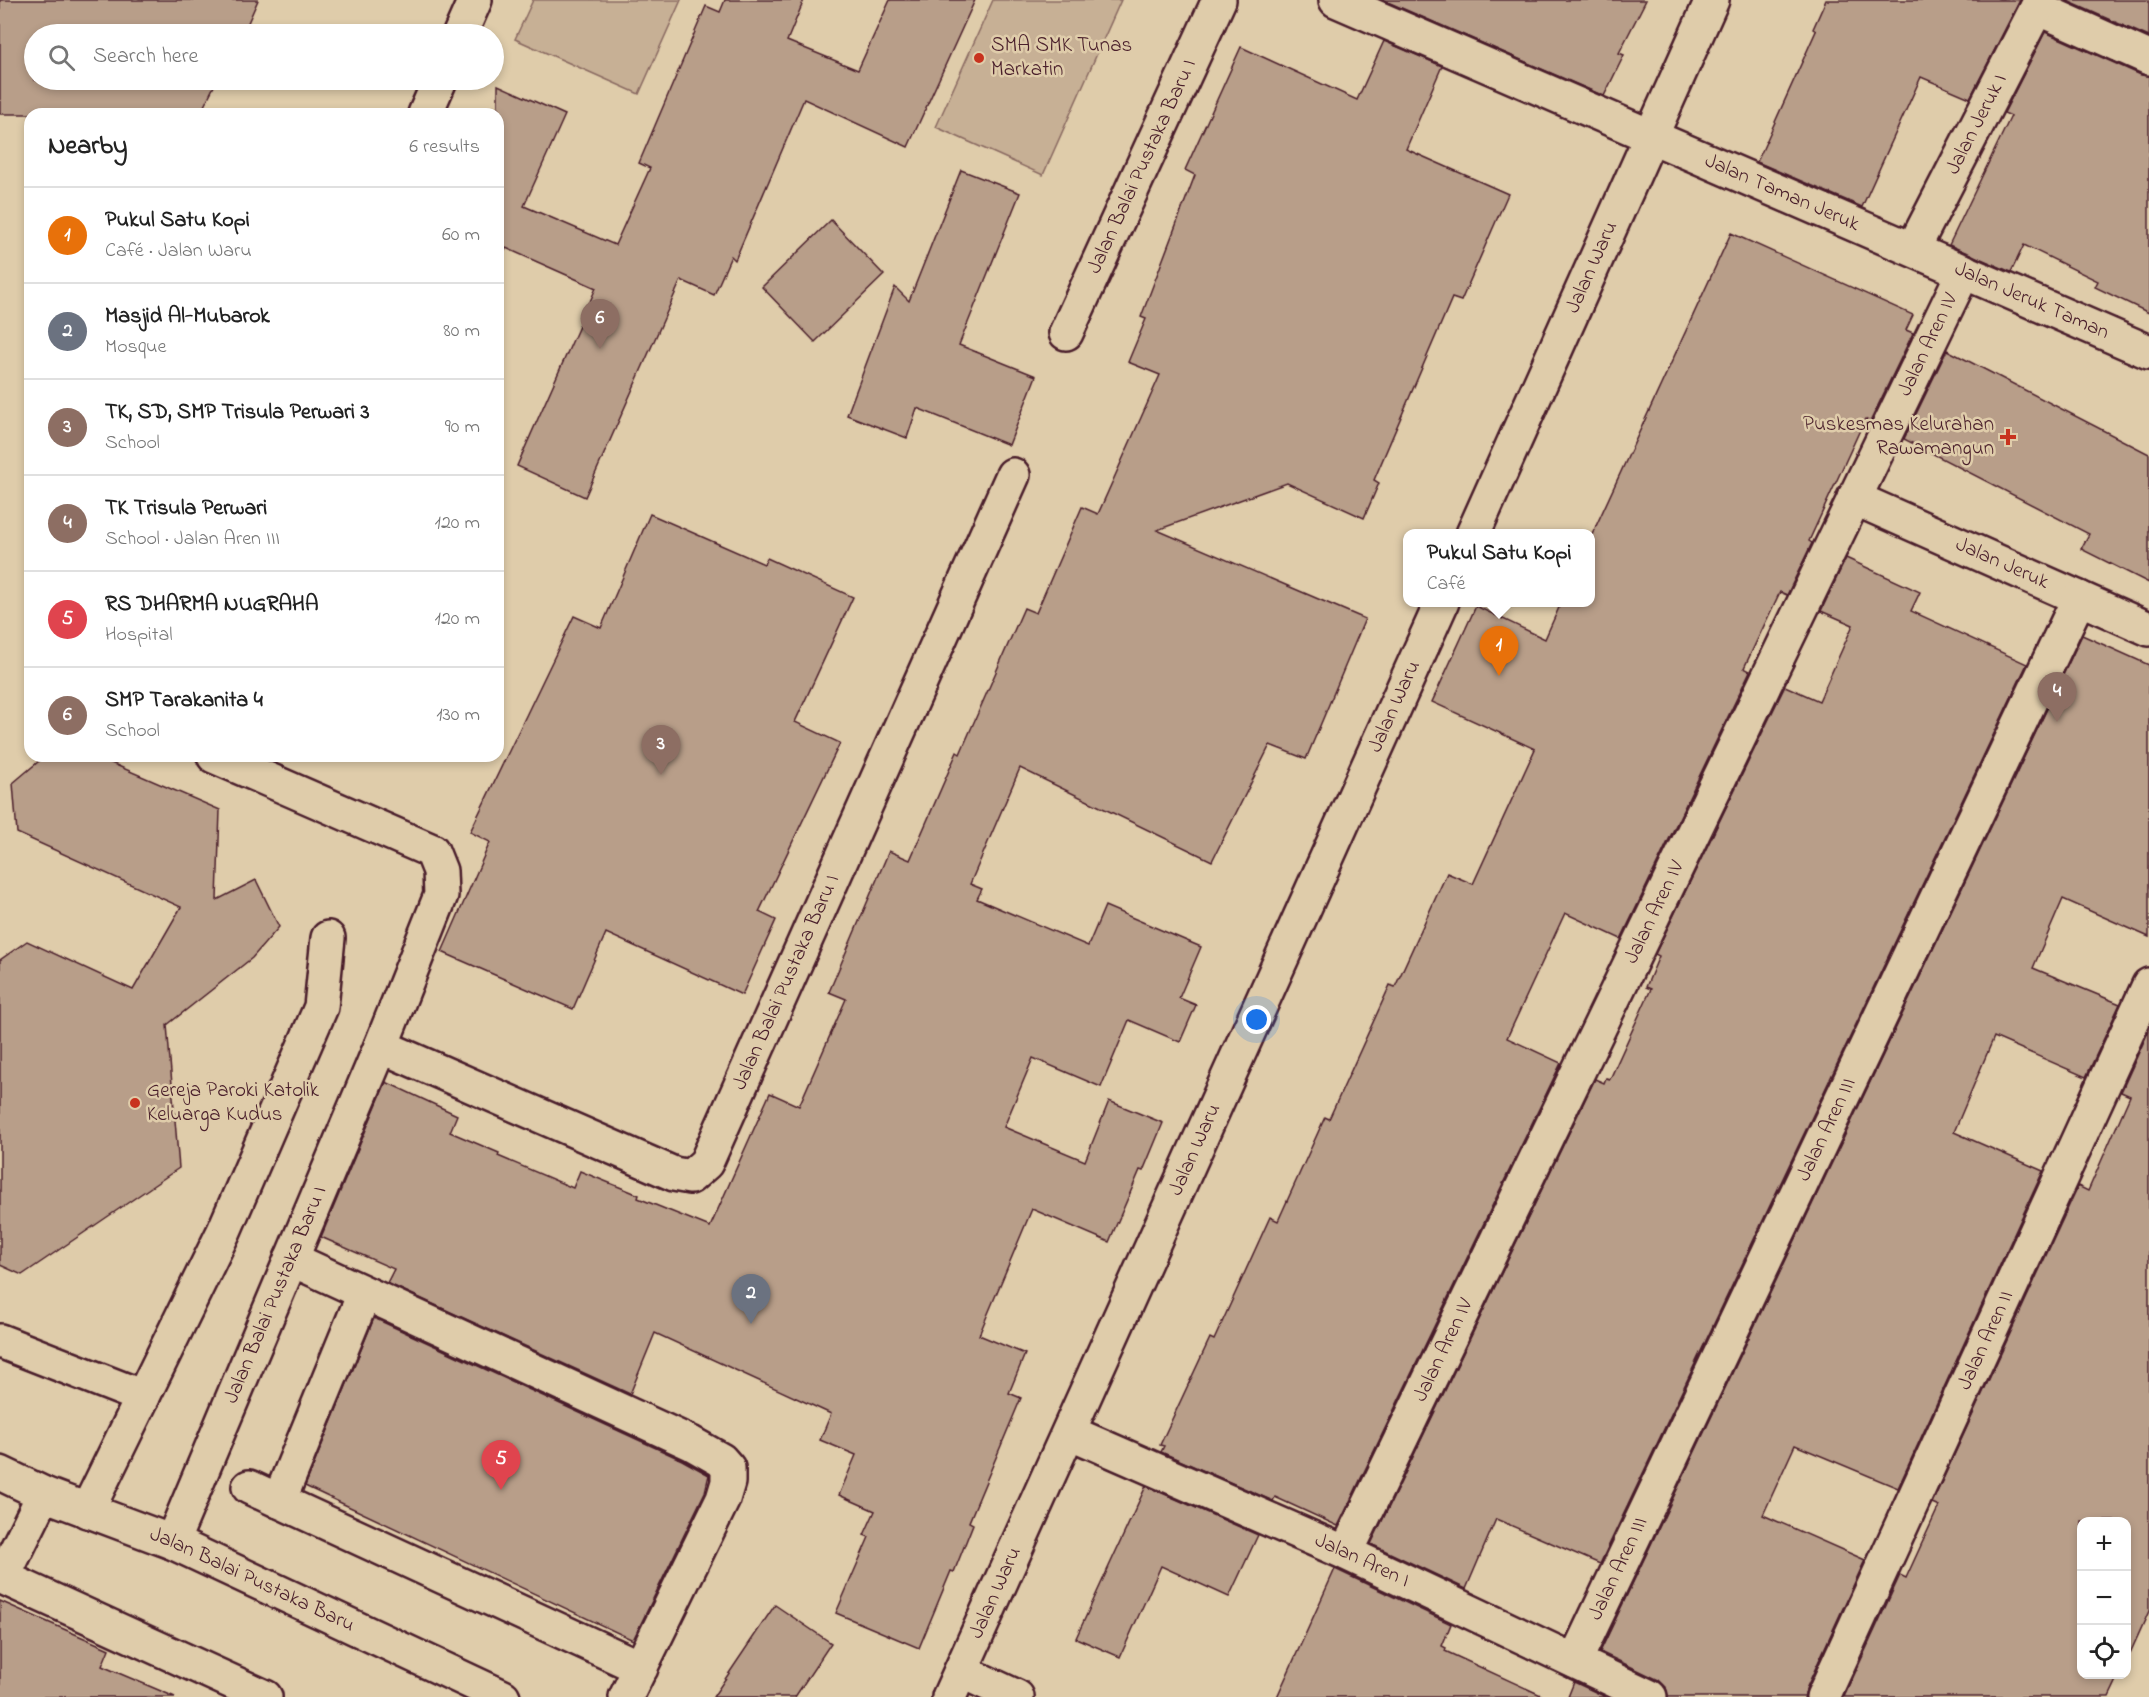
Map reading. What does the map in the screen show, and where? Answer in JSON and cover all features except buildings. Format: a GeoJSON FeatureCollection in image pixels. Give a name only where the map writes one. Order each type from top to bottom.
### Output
{"type":"FeatureCollection","features":[{"type":"Feature","properties":{"kind":"street"},"geometry":{"type":"LineString","coordinates":[[464,24],[475,0]]}},
{"type":"Feature","properties":{"kind":"street","name":"Jalan Balai Pustaka Baru I"},"geometry":{"type":"LineString","coordinates":[[1066,333],[1219,0]]}},
{"type":"Feature","properties":{"kind":"street"},"geometry":{"type":"LineString","coordinates":[[1336,0],[1651,136]]}},
{"type":"Feature","properties":{"kind":"street","name":"Jalan Waru"},"geometry":{"type":"LineString","coordinates":[[1475,529],[1712,0]]}},
{"type":"Feature","properties":{"kind":"street"},"geometry":{"type":"LineString","coordinates":[[2039,4],[2149,58]]}},
{"type":"Feature","properties":{"kind":"street","name":"Jalan Jeruk I"},"geometry":{"type":"LineString","coordinates":[[1913,249],[2039,4]]}},
{"type":"Feature","properties":{"kind":"street"},"geometry":{"type":"LineString","coordinates":[[428,108],[436,90]]}},
{"type":"Feature","properties":{"kind":"street","name":"Jalan Taman Jeruk"},"geometry":{"type":"LineString","coordinates":[[1651,136],[1913,249]]}},
{"type":"Feature","properties":{"kind":"street","name":"Jalan Jeruk Taman"},"geometry":{"type":"LineString","coordinates":[[1913,249],[2149,352]]}},
{"type":"Feature","properties":{"kind":"street","name":"Jalan Aren IV"},"geometry":{"type":"LineString","coordinates":[[1346,1553],[1964,272]]}},
{"type":"Feature","properties":{"kind":"street","name":"Jalan Balai Pustaka Baru I"},"geometry":{"type":"LineString","coordinates":[[381,1046],[674,1174],[690,1177],[706,1163],[1013,475]]}},
{"type":"Feature","properties":{"kind":"street","name":"Jalan Jeruk"},"geometry":{"type":"LineString","coordinates":[[1854,498],[2149,629]]}},
{"type":"Feature","properties":{"kind":"street","name":"Jalan Aren III"},"geometry":{"type":"LineString","coordinates":[[1575,1661],[2079,598]]}},
{"type":"Feature","properties":{"kind":"street","name":"Jalan Waru"},"geometry":{"type":"LineString","coordinates":[[955,1684],[1440,607]]}},
{"type":"Feature","properties":{"kind":"street","name":"Jalan Balai Pustaka Baru I"},"geometry":{"type":"LineString","coordinates":[[172,1542],[381,1046],[441,895],[440,871],[432,851],[229,762]]}},
{"type":"Feature","properties":{"kind":"street"},"geometry":{"type":"LineString","coordinates":[[87,1511],[224,1231],[321,1007],[328,938]]}},
{"type":"Feature","properties":{"kind":"street","name":"Jalan Aren II"},"geometry":{"type":"LineString","coordinates":[[1823,1697],[2149,985]]}},
{"type":"Feature","properties":{"kind":"street"},"geometry":{"type":"LineString","coordinates":[[291,1259],[691,1443],[721,1460],[728,1468],[728,1482],[723,1499],[626,1697]]}},
{"type":"Feature","properties":{"kind":"street"},"geometry":{"type":"LineString","coordinates":[[279,1501],[364,1294]]}},
{"type":"Feature","properties":{"kind":"street"},"geometry":{"type":"LineString","coordinates":[[0,1341],[143,1397]]}},
{"type":"Feature","properties":{"kind":"street","name":"Jalan Aren I"},"geometry":{"type":"LineString","coordinates":[[1069,1432],[1346,1553],[1650,1697]]}},
{"type":"Feature","properties":{"kind":"street","name":"Jalan Balai Pustaka Baru"},"geometry":{"type":"LineString","coordinates":[[0,1473],[44,1494],[172,1542],[503,1697]]}},
{"type":"Feature","properties":{"kind":"street"},"geometry":{"type":"LineString","coordinates":[[249,1487],[641,1668]]}},
{"type":"Feature","properties":{"kind":"street"},"geometry":{"type":"LineString","coordinates":[[44,1494],[2,1576],[265,1697]]}},
{"type":"Feature","properties":{"kind":"street"},"geometry":{"type":"LineString","coordinates":[[955,1684],[1017,1697]]}},
{"type":"Feature","properties":{"kind":"shaded area"},"geometry":{"type":"Polygon","coordinates":[[[533,0],[681,0],[639,94],[515,39],[533,0]]]}},
{"type":"Feature","properties":{"kind":"shaded area"},"geometry":{"type":"Polygon","coordinates":[[[993,0],[1121,0],[1043,175],[936,127],[993,0]]]}},
{"type":"Feature","properties":{"kind":"place","name":"SMA SMK Tunas Markatin"},"geometry":{"type":"Point","coordinates":[979,58]}},
{"type":"Feature","properties":{"kind":"place","name":"SMP Tarakanita 4"},"geometry":{"type":"Point","coordinates":[600,349]}},
{"type":"Feature","properties":{"kind":"place","name":"Puskesmas Kelurahan Rawamangun"},"geometry":{"type":"Point","coordinates":[2008,437]}},
{"type":"Feature","properties":{"kind":"place","name":"Pukul Satu Kopi"},"geometry":{"type":"Point","coordinates":[1499,676]}},
{"type":"Feature","properties":{"kind":"place","name":"TK Trisula Perwari"},"geometry":{"type":"Point","coordinates":[2057,722]}},
{"type":"Feature","properties":{"kind":"place","name":"TK, SD, SMP Trisula Perwari 3"},"geometry":{"type":"Point","coordinates":[661,775]}},
{"type":"Feature","properties":{"kind":"place","name":"Gereja Paroki Katolik Keluarga Kudus"},"geometry":{"type":"Point","coordinates":[135,1103]}},
{"type":"Feature","properties":{"kind":"place","name":"Masjid Al-Mubarok"},"geometry":{"type":"Point","coordinates":[751,1324]}},
{"type":"Feature","properties":{"kind":"place","name":"RS DHARMA NUGRAHA"},"geometry":{"type":"Point","coordinates":[501,1490]}}]}
